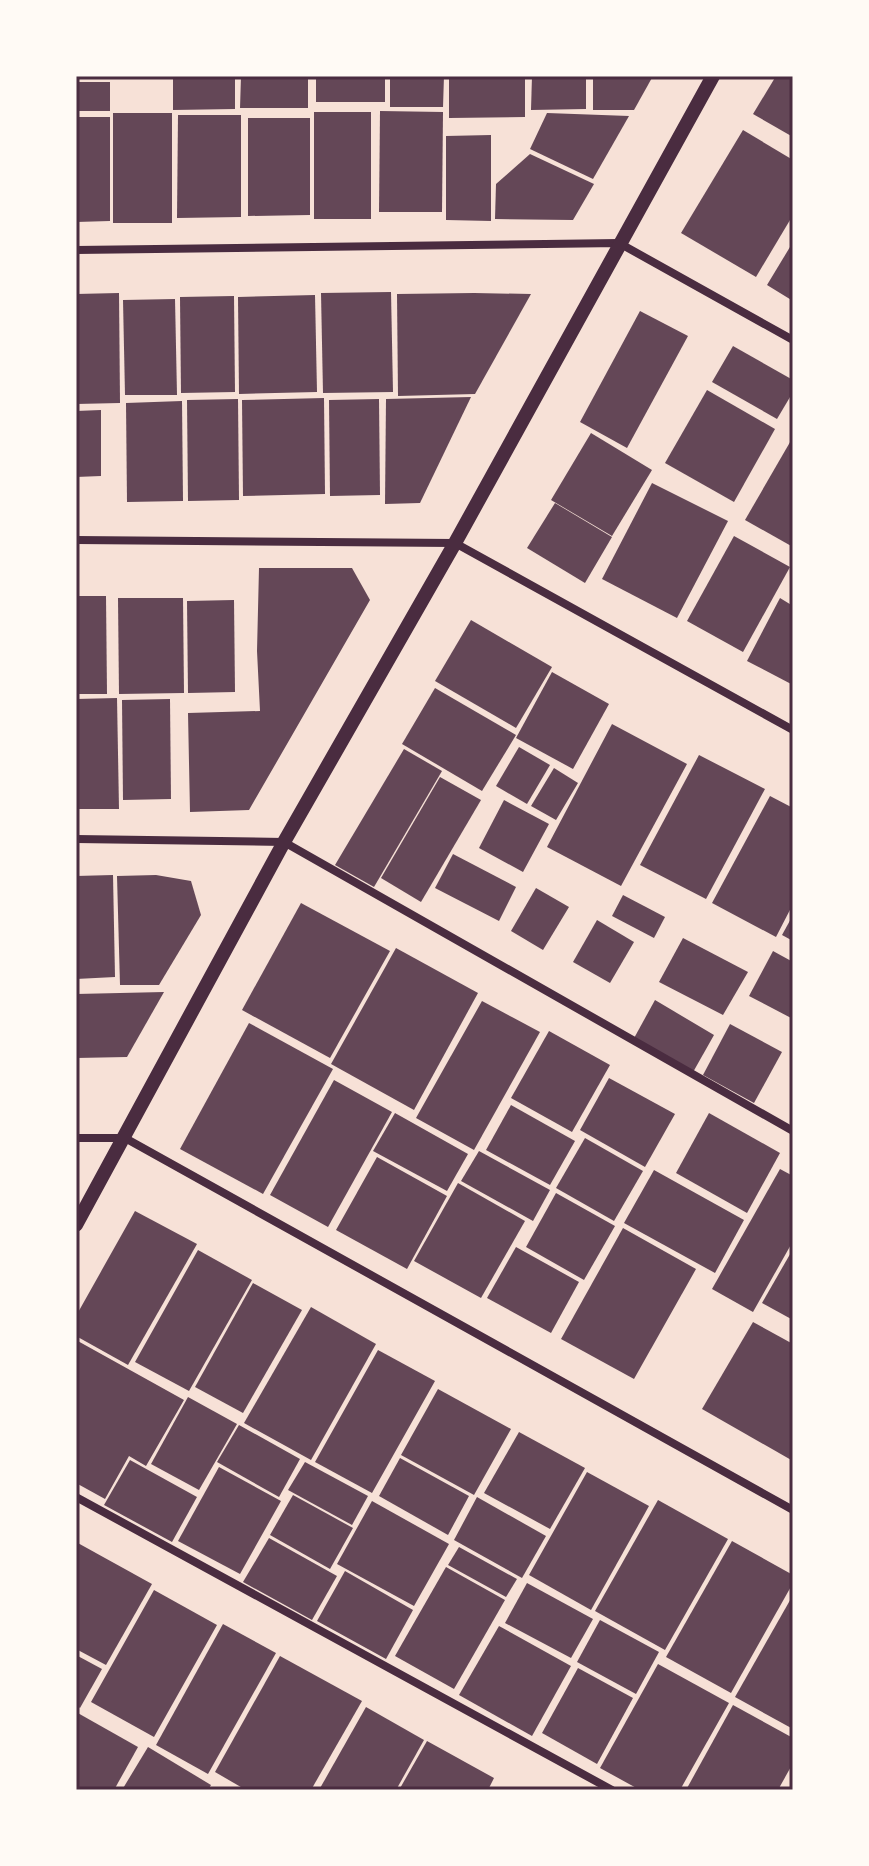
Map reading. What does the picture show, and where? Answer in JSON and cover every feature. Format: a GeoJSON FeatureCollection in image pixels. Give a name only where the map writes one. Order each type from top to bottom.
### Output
{"type":"FeatureCollection","features":[{"type":"Feature","properties":{"kind":"street"},"geometry":{"type":"LineString","coordinates":[[76,1225],[284,842],[455,543],[713,76]]}},
{"type":"Feature","properties":{"kind":"street"},"geometry":{"type":"LineString","coordinates":[[76,250],[619,243],[793,340]]}},
{"type":"Feature","properties":{"kind":"street"},"geometry":{"type":"LineString","coordinates":[[76,540],[455,543],[793,730]]}},
{"type":"Feature","properties":{"kind":"street"},"geometry":{"type":"LineString","coordinates":[[76,839],[284,842],[793,1131]]}},
{"type":"Feature","properties":{"kind":"street"},"geometry":{"type":"LineString","coordinates":[[76,1138],[125,1138],[793,1510]]}},
{"type":"Feature","properties":{"kind":"street"},"geometry":{"type":"LineString","coordinates":[[76,1497],[612,1790]]}},
{"type":"Feature","properties":{"kind":"building"},"geometry":{"type":"Polygon","coordinates":[[[173,76],[235,76],[235,109],[173,110],[173,76]]]}},
{"type":"Feature","properties":{"kind":"building"},"geometry":{"type":"Polygon","coordinates":[[[241,76],[308,76],[308,108],[240,108],[241,76]]]}},
{"type":"Feature","properties":{"kind":"building"},"geometry":{"type":"Polygon","coordinates":[[[316,76],[385,76],[385,102],[316,102],[316,76]]]}},
{"type":"Feature","properties":{"kind":"building"},"geometry":{"type":"Polygon","coordinates":[[[390,76],[444,76],[443,107],[390,107],[390,76]]]}},
{"type":"Feature","properties":{"kind":"building"},"geometry":{"type":"Polygon","coordinates":[[[449,76],[525,76],[525,117],[449,118],[449,76]]]}},
{"type":"Feature","properties":{"kind":"building"},"geometry":{"type":"Polygon","coordinates":[[[532,76],[586,76],[586,109],[531,110],[532,76]]]}},
{"type":"Feature","properties":{"kind":"building"},"geometry":{"type":"Polygon","coordinates":[[[593,76],[653,76],[634,110],[593,110],[593,76]]]}},
{"type":"Feature","properties":{"kind":"building"},"geometry":{"type":"Polygon","coordinates":[[[776,76],[793,76],[793,137],[753,114],[776,76]]]}},
{"type":"Feature","properties":{"kind":"building"},"geometry":{"type":"Polygon","coordinates":[[[76,82],[110,82],[110,111],[76,111],[76,82]]]}},
{"type":"Feature","properties":{"kind":"building"},"geometry":{"type":"Polygon","coordinates":[[[380,111],[443,112],[442,212],[379,212],[380,111]]]}},
{"type":"Feature","properties":{"kind":"building"},"geometry":{"type":"Polygon","coordinates":[[[314,112],[371,112],[371,219],[314,219],[314,112]]]}},
{"type":"Feature","properties":{"kind":"building"},"geometry":{"type":"Polygon","coordinates":[[[113,113],[172,113],[172,223],[113,223],[113,113]]]}},
{"type":"Feature","properties":{"kind":"building"},"geometry":{"type":"Polygon","coordinates":[[[547,113],[629,116],[593,179],[530,149],[547,113]]]}},
{"type":"Feature","properties":{"kind":"building"},"geometry":{"type":"Polygon","coordinates":[[[178,115],[241,115],[241,217],[177,218],[178,115]]]}},
{"type":"Feature","properties":{"kind":"building"},"geometry":{"type":"Polygon","coordinates":[[[76,117],[110,117],[110,221],[76,222],[76,117]]]}},
{"type":"Feature","properties":{"kind":"building"},"geometry":{"type":"Polygon","coordinates":[[[248,118],[310,118],[310,215],[248,216],[248,118]]]}},
{"type":"Feature","properties":{"kind":"building"},"geometry":{"type":"Polygon","coordinates":[[[743,130],[793,160],[793,215],[756,277],[681,233],[743,130]]]}},
{"type":"Feature","properties":{"kind":"building"},"geometry":{"type":"Polygon","coordinates":[[[491,135],[491,221],[446,220],[446,136],[491,135]]]}},
{"type":"Feature","properties":{"kind":"building"},"geometry":{"type":"Polygon","coordinates":[[[530,154],[594,184],[573,220],[495,219],[496,184],[530,154]]]}},
{"type":"Feature","properties":{"kind":"building"},"geometry":{"type":"Polygon","coordinates":[[[793,242],[793,301],[767,285],[793,242]]]}},
{"type":"Feature","properties":{"kind":"building"},"geometry":{"type":"Polygon","coordinates":[[[391,292],[393,392],[323,393],[321,293],[391,292]]]}},
{"type":"Feature","properties":{"kind":"building"},"geometry":{"type":"Polygon","coordinates":[[[119,293],[120,403],[76,404],[76,294],[119,293]]]}},
{"type":"Feature","properties":{"kind":"building"},"geometry":{"type":"Polygon","coordinates":[[[397,294],[531,294],[475,394],[398,396],[397,294]]]}},
{"type":"Feature","properties":{"kind":"building"},"geometry":{"type":"Polygon","coordinates":[[[315,295],[317,392],[239,394],[238,297],[315,295]]]}},
{"type":"Feature","properties":{"kind":"building"},"geometry":{"type":"Polygon","coordinates":[[[234,296],[235,392],[181,393],[180,297],[234,296]]]}},
{"type":"Feature","properties":{"kind":"building"},"geometry":{"type":"Polygon","coordinates":[[[175,299],[177,395],[125,395],[123,300],[175,299]]]}},
{"type":"Feature","properties":{"kind":"building"},"geometry":{"type":"Polygon","coordinates":[[[640,311],[688,336],[627,448],[580,422],[640,311]]]}},
{"type":"Feature","properties":{"kind":"building"},"geometry":{"type":"Polygon","coordinates":[[[733,346],[793,380],[793,392],[777,419],[712,382],[733,346]]]}},
{"type":"Feature","properties":{"kind":"building"},"geometry":{"type":"Polygon","coordinates":[[[707,390],[775,429],[734,502],[665,463],[707,390]]]}},
{"type":"Feature","properties":{"kind":"building"},"geometry":{"type":"Polygon","coordinates":[[[471,397],[420,503],[385,504],[386,399],[471,397]]]}},
{"type":"Feature","properties":{"kind":"building"},"geometry":{"type":"Polygon","coordinates":[[[324,398],[325,494],[243,496],[242,400],[324,398]]]}},
{"type":"Feature","properties":{"kind":"building"},"geometry":{"type":"Polygon","coordinates":[[[238,399],[239,500],[188,501],[187,400],[238,399]]]}},
{"type":"Feature","properties":{"kind":"building"},"geometry":{"type":"Polygon","coordinates":[[[379,399],[380,495],[330,496],[329,400],[379,399]]]}},
{"type":"Feature","properties":{"kind":"building"},"geometry":{"type":"Polygon","coordinates":[[[182,401],[183,501],[127,502],[126,403],[182,401]]]}},
{"type":"Feature","properties":{"kind":"building"},"geometry":{"type":"Polygon","coordinates":[[[101,410],[101,476],[76,477],[76,411],[101,410]]]}},
{"type":"Feature","properties":{"kind":"building"},"geometry":{"type":"Polygon","coordinates":[[[591,433],[652,470],[612,536],[551,500],[591,433]]]}},
{"type":"Feature","properties":{"kind":"building"},"geometry":{"type":"Polygon","coordinates":[[[793,437],[793,547],[745,520],[793,437]]]}},
{"type":"Feature","properties":{"kind":"building"},"geometry":{"type":"Polygon","coordinates":[[[652,483],[728,521],[677,618],[602,579],[652,483]]]}},
{"type":"Feature","properties":{"kind":"building"},"geometry":{"type":"Polygon","coordinates":[[[555,503],[612,537],[585,583],[527,548],[555,503]]]}},
{"type":"Feature","properties":{"kind":"building"},"geometry":{"type":"Polygon","coordinates":[[[734,536],[790,567],[743,652],[687,621],[734,536]]]}},
{"type":"Feature","properties":{"kind":"building"},"geometry":{"type":"Polygon","coordinates":[[[259,568],[352,568],[370,600],[249,810],[190,812],[188,713],[260,711],[257,651],[259,568]]]}},
{"type":"Feature","properties":{"kind":"building"},"geometry":{"type":"Polygon","coordinates":[[[76,596],[106,596],[107,694],[76,694],[76,596]]]}},
{"type":"Feature","properties":{"kind":"building"},"geometry":{"type":"Polygon","coordinates":[[[118,598],[183,598],[184,693],[119,694],[118,598]]]}},
{"type":"Feature","properties":{"kind":"building"},"geometry":{"type":"Polygon","coordinates":[[[780,598],[793,606],[793,685],[747,661],[780,598]]]}},
{"type":"Feature","properties":{"kind":"building"},"geometry":{"type":"Polygon","coordinates":[[[234,600],[235,692],[188,693],[187,601],[234,600]]]}},
{"type":"Feature","properties":{"kind":"building"},"geometry":{"type":"Polygon","coordinates":[[[471,620],[552,667],[516,728],[435,681],[471,620]]]}},
{"type":"Feature","properties":{"kind":"building"},"geometry":{"type":"Polygon","coordinates":[[[552,672],[609,704],[573,769],[516,738],[552,672]]]}},
{"type":"Feature","properties":{"kind":"building"},"geometry":{"type":"Polygon","coordinates":[[[435,688],[516,735],[482,791],[402,744],[435,688]]]}},
{"type":"Feature","properties":{"kind":"building"},"geometry":{"type":"Polygon","coordinates":[[[117,698],[119,809],[76,809],[76,699],[117,698]]]}},
{"type":"Feature","properties":{"kind":"building"},"geometry":{"type":"Polygon","coordinates":[[[170,699],[171,799],[123,800],[122,700],[170,699]]]}},
{"type":"Feature","properties":{"kind":"building"},"geometry":{"type":"Polygon","coordinates":[[[612,724],[687,764],[621,886],[547,847],[612,724]]]}},
{"type":"Feature","properties":{"kind":"building"},"geometry":{"type":"Polygon","coordinates":[[[519,747],[550,765],[527,804],[496,786],[519,747]]]}},
{"type":"Feature","properties":{"kind":"building"},"geometry":{"type":"Polygon","coordinates":[[[404,749],[442,771],[374,887],[335,865],[404,749]]]}},
{"type":"Feature","properties":{"kind":"building"},"geometry":{"type":"Polygon","coordinates":[[[699,755],[765,789],[706,899],[640,865],[699,755]]]}},
{"type":"Feature","properties":{"kind":"building"},"geometry":{"type":"Polygon","coordinates":[[[554,768],[578,783],[556,820],[531,806],[554,768]]]}},
{"type":"Feature","properties":{"kind":"building"},"geometry":{"type":"Polygon","coordinates":[[[440,777],[481,800],[421,902],[381,878],[440,777]]]}},
{"type":"Feature","properties":{"kind":"building"},"geometry":{"type":"Polygon","coordinates":[[[770,796],[793,808],[793,904],[776,937],[712,903],[770,796]]]}},
{"type":"Feature","properties":{"kind":"building"},"geometry":{"type":"Polygon","coordinates":[[[504,800],[549,824],[523,872],[479,848],[504,800]]]}},
{"type":"Feature","properties":{"kind":"building"},"geometry":{"type":"Polygon","coordinates":[[[453,854],[516,887],[499,921],[435,888],[453,854]]]}},
{"type":"Feature","properties":{"kind":"building"},"geometry":{"type":"Polygon","coordinates":[[[113,875],[115,977],[76,979],[76,876],[113,875]]]}},
{"type":"Feature","properties":{"kind":"building"},"geometry":{"type":"Polygon","coordinates":[[[156,875],[191,881],[201,915],[159,985],[120,985],[117,876],[156,875]]]}},
{"type":"Feature","properties":{"kind":"building"},"geometry":{"type":"Polygon","coordinates":[[[536,888],[569,907],[543,950],[511,931],[536,888]]]}},
{"type":"Feature","properties":{"kind":"building"},"geometry":{"type":"Polygon","coordinates":[[[623,895],[665,917],[654,938],[612,916],[623,895]]]}},
{"type":"Feature","properties":{"kind":"building"},"geometry":{"type":"Polygon","coordinates":[[[301,903],[390,951],[330,1058],[242,1010],[301,903]]]}},
{"type":"Feature","properties":{"kind":"building"},"geometry":{"type":"Polygon","coordinates":[[[793,915],[793,941],[782,935],[793,915]]]}},
{"type":"Feature","properties":{"kind":"building"},"geometry":{"type":"Polygon","coordinates":[[[597,920],[634,942],[610,983],[573,962],[597,920]]]}},
{"type":"Feature","properties":{"kind":"building"},"geometry":{"type":"Polygon","coordinates":[[[683,938],[748,972],[723,1015],[659,982],[683,938]]]}},
{"type":"Feature","properties":{"kind":"building"},"geometry":{"type":"Polygon","coordinates":[[[396,948],[478,993],[414,1110],[331,1064],[396,948]]]}},
{"type":"Feature","properties":{"kind":"building"},"geometry":{"type":"Polygon","coordinates":[[[773,951],[793,962],[793,1019],[749,996],[773,951]]]}},
{"type":"Feature","properties":{"kind":"building"},"geometry":{"type":"Polygon","coordinates":[[[164,992],[127,1057],[76,1058],[76,994],[164,992]]]}},
{"type":"Feature","properties":{"kind":"building"},"geometry":{"type":"Polygon","coordinates":[[[655,1000],[714,1035],[692,1074],[633,1040],[655,1000]]]}},
{"type":"Feature","properties":{"kind":"building"},"geometry":{"type":"Polygon","coordinates":[[[482,1001],[540,1032],[474,1150],[416,1118],[482,1001]]]}},
{"type":"Feature","properties":{"kind":"building"},"geometry":{"type":"Polygon","coordinates":[[[249,1023],[333,1069],[263,1194],[180,1149],[249,1023]]]}},
{"type":"Feature","properties":{"kind":"building"},"geometry":{"type":"Polygon","coordinates":[[[730,1024],[782,1052],[754,1103],[703,1075],[730,1024]]]}},
{"type":"Feature","properties":{"kind":"building"},"geometry":{"type":"Polygon","coordinates":[[[549,1031],[610,1065],[572,1132],[511,1098],[549,1031]]]}},
{"type":"Feature","properties":{"kind":"building"},"geometry":{"type":"Polygon","coordinates":[[[609,1078],[675,1114],[645,1167],[580,1130],[609,1078]]]}},
{"type":"Feature","properties":{"kind":"building"},"geometry":{"type":"Polygon","coordinates":[[[334,1080],[392,1112],[328,1227],[270,1195],[334,1080]]]}},
{"type":"Feature","properties":{"kind":"building"},"geometry":{"type":"Polygon","coordinates":[[[511,1105],[575,1141],[550,1185],[486,1150],[511,1105]]]}},
{"type":"Feature","properties":{"kind":"building"},"geometry":{"type":"Polygon","coordinates":[[[395,1113],[468,1154],[447,1191],[373,1151],[395,1113]]]}},
{"type":"Feature","properties":{"kind":"building"},"geometry":{"type":"Polygon","coordinates":[[[709,1113],[780,1153],[747,1213],[676,1173],[709,1113]]]}},
{"type":"Feature","properties":{"kind":"building"},"geometry":{"type":"Polygon","coordinates":[[[585,1138],[643,1171],[614,1221],[556,1188],[585,1138]]]}},
{"type":"Feature","properties":{"kind":"building"},"geometry":{"type":"Polygon","coordinates":[[[479,1151],[550,1190],[533,1221],[461,1181],[479,1151]]]}},
{"type":"Feature","properties":{"kind":"building"},"geometry":{"type":"Polygon","coordinates":[[[377,1157],[447,1196],[407,1269],[336,1230],[377,1157]]]}},
{"type":"Feature","properties":{"kind":"building"},"geometry":{"type":"Polygon","coordinates":[[[780,1169],[793,1176],[793,1241],[753,1312],[712,1289],[780,1169]]]}},
{"type":"Feature","properties":{"kind":"building"},"geometry":{"type":"Polygon","coordinates":[[[654,1170],[744,1220],[715,1273],[624,1223],[654,1170]]]}},
{"type":"Feature","properties":{"kind":"building"},"geometry":{"type":"Polygon","coordinates":[[[458,1183],[525,1221],[481,1298],[414,1261],[458,1183]]]}},
{"type":"Feature","properties":{"kind":"building"},"geometry":{"type":"Polygon","coordinates":[[[556,1193],[615,1226],[584,1280],[526,1247],[556,1193]]]}},
{"type":"Feature","properties":{"kind":"building"},"geometry":{"type":"Polygon","coordinates":[[[135,1211],[197,1244],[128,1365],[76,1336],[76,1316],[135,1211]]]}},
{"type":"Feature","properties":{"kind":"building"},"geometry":{"type":"Polygon","coordinates":[[[623,1228],[696,1269],[634,1379],[561,1339],[623,1228]]]}},
{"type":"Feature","properties":{"kind":"building"},"geometry":{"type":"Polygon","coordinates":[[[516,1247],[579,1282],[551,1333],[487,1298],[516,1247]]]}},
{"type":"Feature","properties":{"kind":"building"},"geometry":{"type":"Polygon","coordinates":[[[793,1249],[793,1320],[762,1303],[793,1249]]]}},
{"type":"Feature","properties":{"kind":"building"},"geometry":{"type":"Polygon","coordinates":[[[198,1250],[252,1280],[189,1391],[135,1362],[198,1250]]]}},
{"type":"Feature","properties":{"kind":"building"},"geometry":{"type":"Polygon","coordinates":[[[253,1283],[302,1310],[243,1413],[195,1387],[253,1283]]]}},
{"type":"Feature","properties":{"kind":"building"},"geometry":{"type":"Polygon","coordinates":[[[311,1307],[376,1344],[311,1460],[244,1423],[311,1307]]]}},
{"type":"Feature","properties":{"kind":"building"},"geometry":{"type":"Polygon","coordinates":[[[753,1322],[793,1344],[793,1461],[702,1409],[753,1322]]]}},
{"type":"Feature","properties":{"kind":"building"},"geometry":{"type":"Polygon","coordinates":[[[76,1340],[184,1400],[146,1466],[129,1456],[105,1499],[76,1483],[76,1340]]]}},
{"type":"Feature","properties":{"kind":"building"},"geometry":{"type":"Polygon","coordinates":[[[378,1350],[435,1381],[372,1493],[315,1462],[378,1350]]]}},
{"type":"Feature","properties":{"kind":"building"},"geometry":{"type":"Polygon","coordinates":[[[438,1389],[511,1429],[474,1495],[401,1455],[438,1389]]]}},
{"type":"Feature","properties":{"kind":"building"},"geometry":{"type":"Polygon","coordinates":[[[188,1397],[237,1424],[199,1490],[151,1464],[188,1397]]]}},
{"type":"Feature","properties":{"kind":"building"},"geometry":{"type":"Polygon","coordinates":[[[239,1425],[300,1459],[279,1497],[217,1462],[239,1425]]]}},
{"type":"Feature","properties":{"kind":"building"},"geometry":{"type":"Polygon","coordinates":[[[519,1432],[585,1468],[550,1529],[484,1493],[519,1432]]]}},
{"type":"Feature","properties":{"kind":"building"},"geometry":{"type":"Polygon","coordinates":[[[400,1458],[469,1496],[448,1535],[379,1496],[400,1458]]]}},
{"type":"Feature","properties":{"kind":"building"},"geometry":{"type":"Polygon","coordinates":[[[130,1460],[197,1497],[172,1542],[104,1505],[130,1460]]]}},
{"type":"Feature","properties":{"kind":"building"},"geometry":{"type":"Polygon","coordinates":[[[305,1462],[368,1496],[352,1525],[288,1490],[305,1462]]]}},
{"type":"Feature","properties":{"kind":"building"},"geometry":{"type":"Polygon","coordinates":[[[219,1467],[281,1501],[240,1574],[178,1541],[219,1467]]]}},
{"type":"Feature","properties":{"kind":"building"},"geometry":{"type":"Polygon","coordinates":[[[587,1472],[649,1506],[591,1610],[529,1575],[587,1472]]]}},
{"type":"Feature","properties":{"kind":"building"},"geometry":{"type":"Polygon","coordinates":[[[293,1495],[353,1528],[330,1569],[270,1535],[293,1495]]]}},
{"type":"Feature","properties":{"kind":"building"},"geometry":{"type":"Polygon","coordinates":[[[477,1497],[546,1536],[522,1578],[454,1540],[477,1497]]]}},
{"type":"Feature","properties":{"kind":"building"},"geometry":{"type":"Polygon","coordinates":[[[658,1500],[728,1539],[665,1650],[595,1611],[658,1500]]]}},
{"type":"Feature","properties":{"kind":"building"},"geometry":{"type":"Polygon","coordinates":[[[372,1501],[449,1544],[414,1606],[337,1564],[372,1501]]]}},
{"type":"Feature","properties":{"kind":"building"},"geometry":{"type":"Polygon","coordinates":[[[269,1538],[337,1576],[312,1620],[243,1582],[269,1538]]]}},
{"type":"Feature","properties":{"kind":"building"},"geometry":{"type":"Polygon","coordinates":[[[732,1541],[793,1575],[793,1583],[731,1693],[666,1657],[732,1541]]]}},
{"type":"Feature","properties":{"kind":"building"},"geometry":{"type":"Polygon","coordinates":[[[76,1542],[152,1584],[106,1665],[76,1649],[76,1542]]]}},
{"type":"Feature","properties":{"kind":"building"},"geometry":{"type":"Polygon","coordinates":[[[459,1547],[517,1579],[506,1597],[448,1565],[459,1547]]]}},
{"type":"Feature","properties":{"kind":"building"},"geometry":{"type":"Polygon","coordinates":[[[446,1567],[505,1600],[454,1689],[395,1656],[446,1567]]]}},
{"type":"Feature","properties":{"kind":"building"},"geometry":{"type":"Polygon","coordinates":[[[345,1571],[413,1610],[386,1659],[317,1621],[345,1571]]]}},
{"type":"Feature","properties":{"kind":"building"},"geometry":{"type":"Polygon","coordinates":[[[527,1583],[593,1619],[571,1658],[505,1623],[527,1583]]]}},
{"type":"Feature","properties":{"kind":"building"},"geometry":{"type":"Polygon","coordinates":[[[154,1590],[217,1625],[154,1737],[91,1702],[154,1590]]]}},
{"type":"Feature","properties":{"kind":"building"},"geometry":{"type":"Polygon","coordinates":[[[793,1595],[793,1729],[735,1697],[793,1595]]]}},
{"type":"Feature","properties":{"kind":"building"},"geometry":{"type":"Polygon","coordinates":[[[600,1620],[659,1652],[636,1694],[577,1662],[600,1620]]]}},
{"type":"Feature","properties":{"kind":"building"},"geometry":{"type":"Polygon","coordinates":[[[223,1624],[276,1653],[208,1774],[156,1745],[223,1624]]]}},
{"type":"Feature","properties":{"kind":"building"},"geometry":{"type":"Polygon","coordinates":[[[499,1626],[571,1666],[532,1736],[459,1695],[499,1626]]]}},
{"type":"Feature","properties":{"kind":"building"},"geometry":{"type":"Polygon","coordinates":[[[76,1655],[102,1669],[80,1708],[76,1705],[76,1655]]]}},
{"type":"Feature","properties":{"kind":"building"},"geometry":{"type":"Polygon","coordinates":[[[280,1656],[362,1701],[311,1790],[246,1790],[215,1772],[280,1656]]]}},
{"type":"Feature","properties":{"kind":"building"},"geometry":{"type":"Polygon","coordinates":[[[658,1664],[729,1703],[680,1790],[640,1790],[600,1768],[658,1664]]]}},
{"type":"Feature","properties":{"kind":"building"},"geometry":{"type":"Polygon","coordinates":[[[578,1668],[633,1698],[597,1764],[542,1733],[578,1668]]]}},
{"type":"Feature","properties":{"kind":"building"},"geometry":{"type":"Polygon","coordinates":[[[733,1705],[793,1738],[793,1763],[778,1790],[686,1790],[733,1705]]]}},
{"type":"Feature","properties":{"kind":"building"},"geometry":{"type":"Polygon","coordinates":[[[366,1707],[424,1740],[396,1790],[319,1790],[366,1707]]]}},
{"type":"Feature","properties":{"kind":"building"},"geometry":{"type":"Polygon","coordinates":[[[76,1712],[138,1747],[114,1790],[76,1790],[76,1712]]]}},
{"type":"Feature","properties":{"kind":"building"},"geometry":{"type":"Polygon","coordinates":[[[427,1741],[494,1778],[488,1790],[399,1790],[427,1741]]]}},
{"type":"Feature","properties":{"kind":"building"},"geometry":{"type":"Polygon","coordinates":[[[148,1747],[211,1785],[208,1790],[122,1790],[148,1747]]]}}]}
